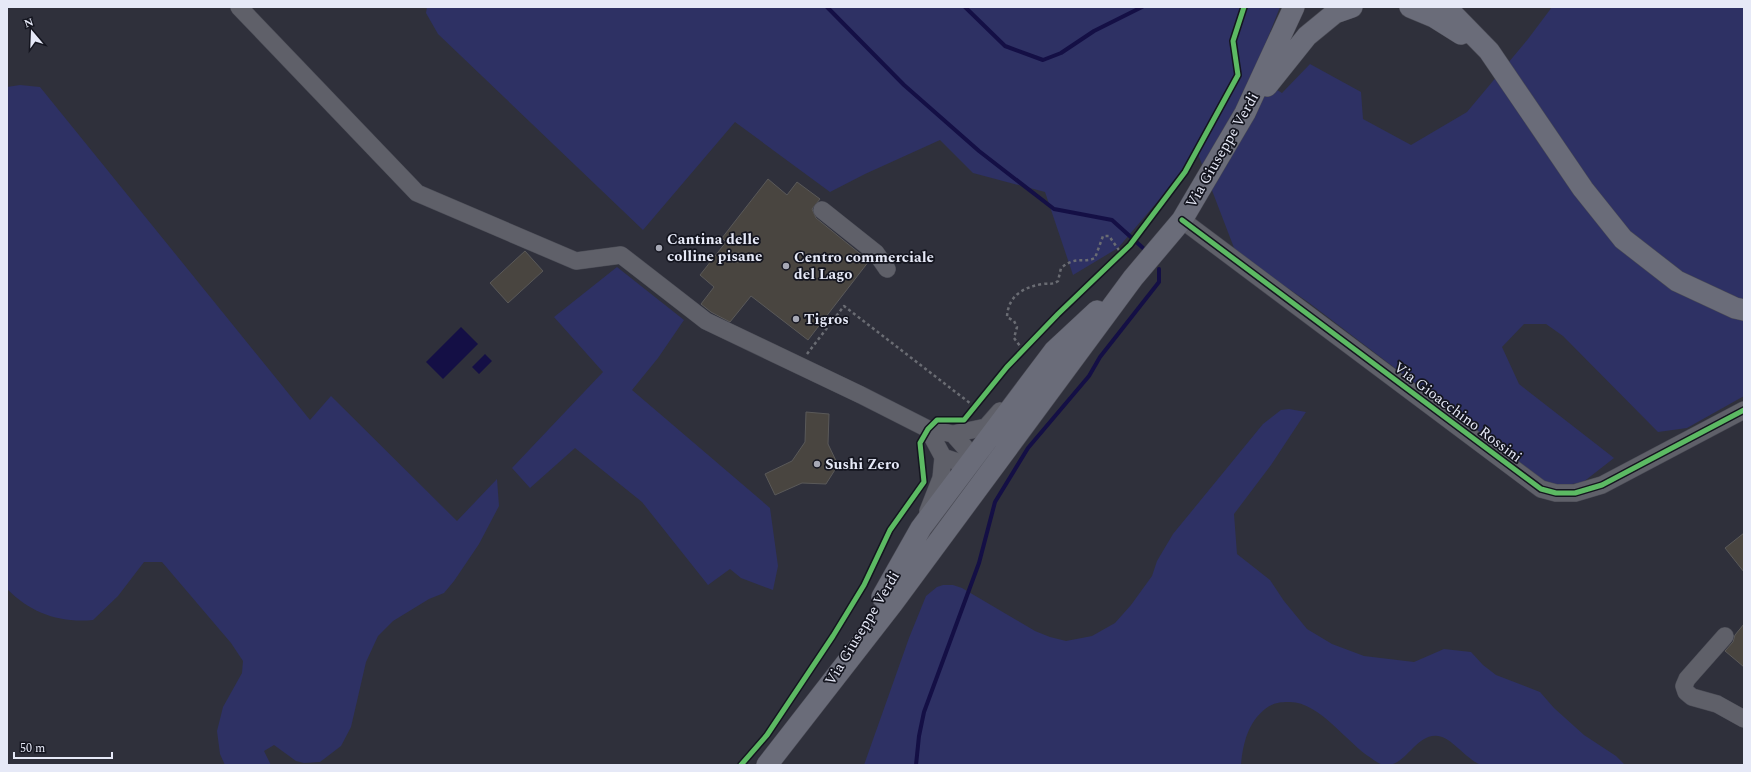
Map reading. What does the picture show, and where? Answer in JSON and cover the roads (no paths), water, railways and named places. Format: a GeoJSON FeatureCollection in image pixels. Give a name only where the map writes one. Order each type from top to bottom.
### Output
{"type":"FeatureCollection","features":[{"type":"Feature","properties":{"kind":"main road"},"geometry":{"type":"LineString","coordinates":[[1246,113],[1307,36],[1335,13],[1352,7]]}},
{"type":"Feature","properties":{"kind":"main road"},"geometry":{"type":"LineString","coordinates":[[1410,7],[1434,17],[1489,51]]}},
{"type":"Feature","properties":{"kind":"main road"},"geometry":{"type":"LineString","coordinates":[[1446,7],[1489,51],[1583,189],[1623,239],[1677,281],[1735,308],[1744,310]]}},
{"type":"Feature","properties":{"kind":"main road","name":"Via Giuseppe Verdi"},"geometry":{"type":"LineString","coordinates":[[821,696],[936,544],[1133,278],[1182,220],[1246,113],[1295,8]]}},
{"type":"Feature","properties":{"kind":"main road","name":"Via Giuseppe Verdi"},"geometry":{"type":"LineString","coordinates":[[821,696],[894,576],[921,528],[1054,351],[1133,278]]}},
{"type":"Feature","properties":{"kind":"main road","name":"Via Giuseppe Verdi"},"geometry":{"type":"LineString","coordinates":[[971,463],[989,458],[1026,410],[1046,396]]}},
{"type":"Feature","properties":{"kind":"main road","name":"Via Giuseppe Verdi"},"geometry":{"type":"LineString","coordinates":[[936,544],[974,477],[971,463]]}},
{"type":"Feature","properties":{"kind":"main road"},"geometry":{"type":"LineString","coordinates":[[767,765],[821,696]]}},
{"type":"Feature","properties":{"kind":"street"},"geometry":{"type":"LineString","coordinates":[[239,7],[417,193],[576,261],[621,255],[706,321],[861,394],[928,429],[953,434],[986,426],[1054,351]]}},
{"type":"Feature","properties":{"kind":"street"},"geometry":{"type":"LineString","coordinates":[[822,210],[876,253],[887,269]]}},
{"type":"Feature","properties":{"kind":"street","name":"Via Gioacchino Rossini"},"geometry":{"type":"LineString","coordinates":[[1182,220],[1541,489],[1556,493],[1575,493],[1602,485],[1744,410]]}},
{"type":"Feature","properties":{"kind":"street"},"geometry":{"type":"LineString","coordinates":[[921,528],[941,478],[943,457],[928,429]]}},
{"type":"Feature","properties":{"kind":"street"},"geometry":{"type":"LineString","coordinates":[[943,457],[958,462],[971,463],[969,452],[953,434]]}},
{"type":"Feature","properties":{"kind":"street"},"geometry":{"type":"LineString","coordinates":[[1725,636],[1687,679],[1684,686],[1686,692],[1692,696],[1717,704],[1744,719]]}},
{"type":"Feature","properties":{"kind":"waterway"},"geometry":{"type":"LineString","coordinates":[[827,7],[904,85],[979,151],[1054,209],[1112,220],[1143,248]]}},
{"type":"Feature","properties":{"kind":"waterway"},"geometry":{"type":"LineString","coordinates":[[965,7],[1005,46],[1043,60],[1061,53],[1094,31],[1142,7]]}},
{"type":"Feature","properties":{"kind":"waterway"},"geometry":{"type":"LineString","coordinates":[[916,765],[919,736],[924,712],[979,563],[995,502],[1028,448],[1089,376],[1100,357],[1159,282],[1159,269]]}},
{"type":"Feature","properties":{"kind":"place","name":"Cantina delle colline pisane"},"geometry":{"type":"Point","coordinates":[659,248]}},
{"type":"Feature","properties":{"kind":"place","name":"Centro commerciale del Lago"},"geometry":{"type":"Point","coordinates":[786,266]}},
{"type":"Feature","properties":{"kind":"place","name":"Tigros"},"geometry":{"type":"Point","coordinates":[796,319]}},
{"type":"Feature","properties":{"kind":"place","name":"Sushi Zero"},"geometry":{"type":"Point","coordinates":[817,464]}}]}
